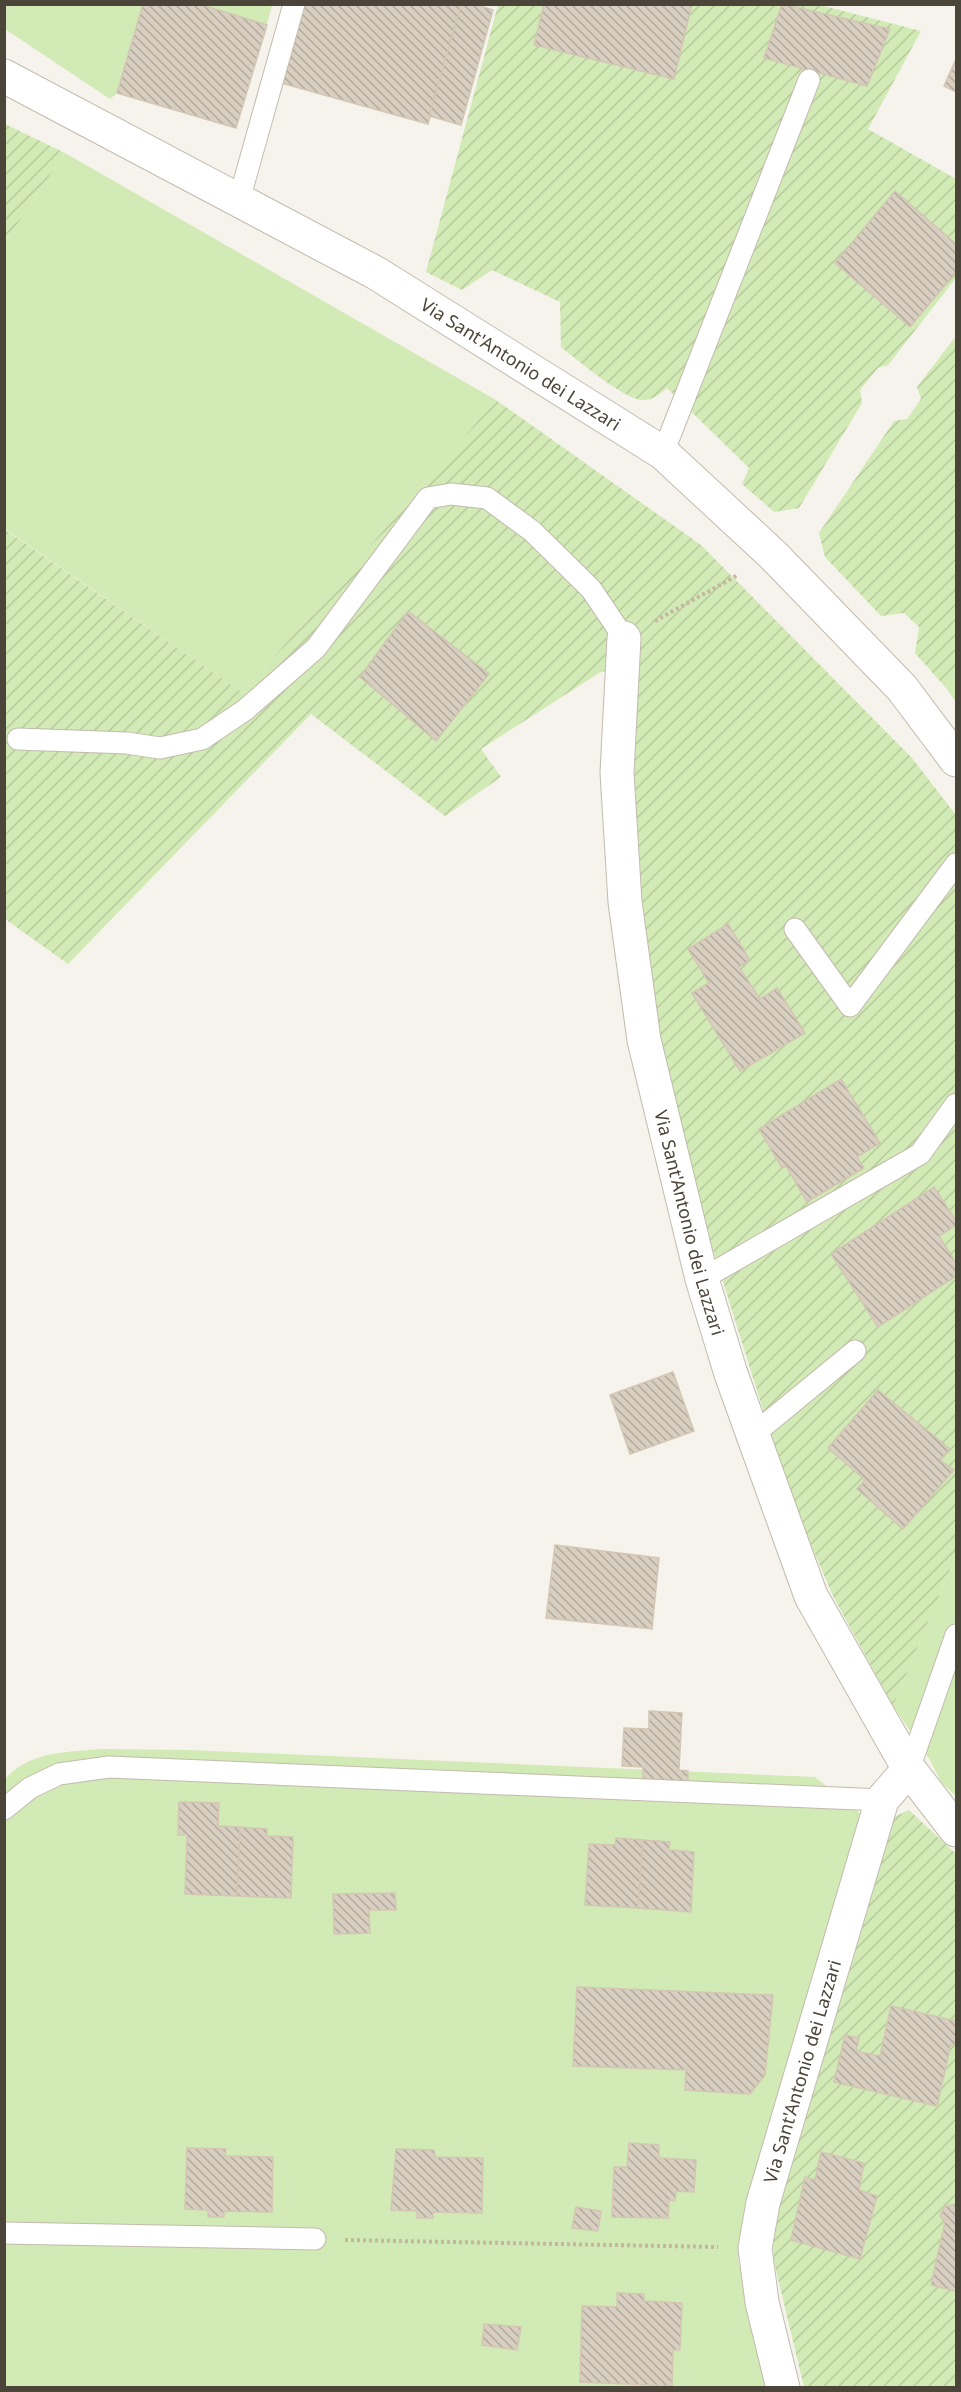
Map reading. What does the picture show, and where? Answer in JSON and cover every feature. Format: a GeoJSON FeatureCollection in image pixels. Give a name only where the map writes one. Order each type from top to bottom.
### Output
{"type":"FeatureCollection","features":[{"type":"Feature","properties":{"kind":"street","name":"Via Sant'Antonio dei Lazzari"},"geometry":{"type":"LineString","coordinates":[[4,76],[376,273],[663,453],[773,555],[902,688],[957,760]]}},
{"type":"Feature","properties":{"kind":"street","name":"Via Sant'Antonio dei Lazzari"},"geometry":{"type":"LineString","coordinates":[[624,638],[617,773],[625,902],[644,1041],[702,1279],[731,1374],[811,1596],[909,1769],[957,1830]]}},
{"type":"Feature","properties":{"kind":"street","name":"Via Sant'Antonio dei Lazzari"},"geometry":{"type":"LineString","coordinates":[[783,2388],[762,2302],[755,2248],[763,2203],[882,1800],[909,1769]]}},
{"type":"Feature","properties":{"kind":"lane"},"geometry":{"type":"LineString","coordinates":[[239,200],[294,4]]}},
{"type":"Feature","properties":{"kind":"lane"},"geometry":{"type":"LineString","coordinates":[[663,453],[809,80]]}},
{"type":"Feature","properties":{"kind":"lane"},"geometry":{"type":"LineString","coordinates":[[18,739],[128,743],[160,748],[202,739],[245,710],[316,648],[428,498],[451,494],[488,498],[532,531],[591,589],[624,638]]}},
{"type":"Feature","properties":{"kind":"lane"},"geometry":{"type":"LineString","coordinates":[[795,929],[850,1006],[957,864]]}},
{"type":"Feature","properties":{"kind":"lane"},"geometry":{"type":"LineString","coordinates":[[702,1279],[920,1154],[957,1104]]}},
{"type":"Feature","properties":{"kind":"lane"},"geometry":{"type":"LineString","coordinates":[[754,1434],[855,1351]]}},
{"type":"Feature","properties":{"kind":"lane"},"geometry":{"type":"LineString","coordinates":[[909,1769],[957,1635]]}},
{"type":"Feature","properties":{"kind":"lane"},"geometry":{"type":"LineString","coordinates":[[4,1809],[30,1788],[59,1774],[109,1767],[882,1800]]}},
{"type":"Feature","properties":{"kind":"lane"},"geometry":{"type":"LineString","coordinates":[[4,2233],[315,2239]]}},
{"type":"Feature","properties":{"kind":"path"},"geometry":{"type":"LineString","coordinates":[[624,638],[773,555]]}},
{"type":"Feature","properties":{"kind":"path"},"geometry":{"type":"LineString","coordinates":[[315,2239],[755,2248]]}},
{"type":"Feature","properties":{"kind":"green space"},"geometry":{"type":"Polygon","coordinates":[[[4,5],[143,5],[117,93],[110,99],[5,29],[4,5]]]}},
{"type":"Feature","properties":{"kind":"green space"},"geometry":{"type":"Polygon","coordinates":[[[199,5],[272,5],[267,25],[199,5]]]}},
{"type":"Feature","properties":{"kind":"green space"},"geometry":{"type":"Polygon","coordinates":[[[498,5],[820,5],[921,31],[868,129],[956,179],[956,278],[888,365],[878,368],[860,390],[862,403],[799,508],[774,512],[742,484],[749,468],[667,388],[650,399],[635,399],[601,378],[561,347],[560,302],[492,270],[462,290],[426,272],[498,5]]]}},
{"type":"Feature","properties":{"kind":"green space"},"geometry":{"type":"Polygon","coordinates":[[[5,124],[65,153],[5,242],[5,124]]]}},
{"type":"Feature","properties":{"kind":"green space"},"geometry":{"type":"Polygon","coordinates":[[[65,153],[496,400],[243,693],[5,529],[5,242],[65,153]]]}},
{"type":"Feature","properties":{"kind":"green space"},"geometry":{"type":"Polygon","coordinates":[[[956,336],[956,670],[946,688],[915,653],[919,627],[904,613],[881,616],[825,557],[819,533],[894,421],[907,419],[921,399],[917,387],[956,336]]]}},
{"type":"Feature","properties":{"kind":"green space"},"geometry":{"type":"Polygon","coordinates":[[[496,400],[701,545],[912,758],[956,815],[956,1555],[893,1706],[834,1598],[791,1499],[703,1218],[660,1039],[642,902],[634,771],[634,660],[599,673],[481,749],[501,777],[445,816],[311,714],[68,964],[5,919],[4,529],[243,693],[496,400]]]}},
{"type":"Feature","properties":{"kind":"green space"},"geometry":{"type":"Polygon","coordinates":[[[956,670],[956,702],[946,688],[956,670]]]}},
{"type":"Feature","properties":{"kind":"green space"},"geometry":{"type":"Polygon","coordinates":[[[956,1555],[956,1796],[941,1782],[930,1760],[893,1706],[956,1555]]]}},
{"type":"Feature","properties":{"kind":"green space"},"geometry":{"type":"Polygon","coordinates":[[[102,1749],[189,1750],[815,1777],[861,1814],[738,2259],[767,2387],[5,2388],[4,1780],[14,1770],[37,1758],[63,1752],[102,1749]]]}},
{"type":"Feature","properties":{"kind":"green space"},"geometry":{"type":"Polygon","coordinates":[[[909,1810],[956,1854],[956,2387],[804,2387],[774,2262],[772,2216],[887,1820],[909,1810]]]}},
{"type":"Feature","properties":{"kind":"building"},"geometry":{"type":"Polygon","coordinates":[[[143,4],[199,4],[267,25],[236,128],[117,93],[143,4]]]}},
{"type":"Feature","properties":{"kind":"building"},"geometry":{"type":"Polygon","coordinates":[[[303,4],[461,4],[428,124],[281,83],[303,4]]]}},
{"type":"Feature","properties":{"kind":"building"},"geometry":{"type":"Polygon","coordinates":[[[461,4],[474,4],[493,10],[461,125],[429,116],[461,4]]]}},
{"type":"Feature","properties":{"kind":"building"},"geometry":{"type":"Polygon","coordinates":[[[544,4],[692,4],[674,79],[534,45],[544,4]]]}},
{"type":"Feature","properties":{"kind":"building"},"geometry":{"type":"Polygon","coordinates":[[[782,4],[890,29],[867,86],[764,58],[782,4]]]}},
{"type":"Feature","properties":{"kind":"building"},"geometry":{"type":"Polygon","coordinates":[[[956,59],[956,92],[944,86],[956,59]]]}},
{"type":"Feature","properties":{"kind":"building"},"geometry":{"type":"Polygon","coordinates":[[[895,191],[956,244],[956,272],[910,327],[835,263],[895,191]]]}},
{"type":"Feature","properties":{"kind":"building"},"geometry":{"type":"Polygon","coordinates":[[[408,611],[489,674],[436,741],[360,677],[408,611]]]}},
{"type":"Feature","properties":{"kind":"building"},"geometry":{"type":"Polygon","coordinates":[[[728,924],[750,960],[739,967],[760,999],[777,988],[805,1033],[740,1071],[692,993],[709,983],[688,949],[728,924]]]}},
{"type":"Feature","properties":{"kind":"building"},"geometry":{"type":"Polygon","coordinates":[[[841,1079],[880,1143],[857,1157],[864,1168],[807,1202],[786,1166],[782,1168],[759,1129],[841,1079]]]}},
{"type":"Feature","properties":{"kind":"building"},"geometry":{"type":"Polygon","coordinates":[[[934,1187],[956,1221],[956,1225],[939,1236],[956,1263],[956,1276],[878,1327],[831,1254],[934,1187]]]}},
{"type":"Feature","properties":{"kind":"building"},"geometry":{"type":"Polygon","coordinates":[[[673,1372],[694,1431],[630,1454],[610,1395],[673,1372]]]}},
{"type":"Feature","properties":{"kind":"building"},"geometry":{"type":"Polygon","coordinates":[[[878,1390],[950,1449],[940,1460],[954,1470],[903,1529],[857,1489],[865,1480],[828,1448],[878,1390]]]}},
{"type":"Feature","properties":{"kind":"building"},"geometry":{"type":"Polygon","coordinates":[[[555,1545],[659,1558],[652,1629],[546,1618],[555,1545]]]}},
{"type":"Feature","properties":{"kind":"building"},"geometry":{"type":"Polygon","coordinates":[[[649,1711],[682,1713],[679,1770],[688,1771],[688,1781],[643,1779],[643,1767],[622,1766],[624,1728],[649,1729],[649,1711]]]}},
{"type":"Feature","properties":{"kind":"building"},"geometry":{"type":"Polygon","coordinates":[[[179,1802],[219,1803],[218,1826],[240,1827],[237,1896],[185,1894],[187,1835],[178,1835],[179,1802]]]}},
{"type":"Feature","properties":{"kind":"building"},"geometry":{"type":"Polygon","coordinates":[[[240,1827],[267,1829],[267,1836],[293,1837],[291,1898],[237,1896],[240,1827]]]}},
{"type":"Feature","properties":{"kind":"building"},"geometry":{"type":"Polygon","coordinates":[[[616,1838],[643,1840],[638,1908],[585,1905],[589,1844],[615,1845],[616,1838]]]}},
{"type":"Feature","properties":{"kind":"building"},"geometry":{"type":"Polygon","coordinates":[[[643,1840],[670,1842],[669,1850],[694,1852],[691,1912],[638,1908],[643,1840]]]}},
{"type":"Feature","properties":{"kind":"building"},"geometry":{"type":"Polygon","coordinates":[[[395,1893],[396,1910],[369,1910],[370,1933],[334,1934],[333,1894],[395,1893]]]}},
{"type":"Feature","properties":{"kind":"building"},"geometry":{"type":"Polygon","coordinates":[[[577,1987],[773,1995],[765,2075],[750,2094],[685,2090],[686,2070],[573,2066],[577,1987]]]}},
{"type":"Feature","properties":{"kind":"building"},"geometry":{"type":"Polygon","coordinates":[[[891,2006],[956,2021],[956,2045],[951,2044],[937,2106],[834,2082],[845,2035],[859,2038],[856,2051],[880,2056],[891,2006]]]}},
{"type":"Feature","properties":{"kind":"building"},"geometry":{"type":"Polygon","coordinates":[[[629,2143],[659,2145],[659,2158],[696,2160],[694,2192],[676,2191],[675,2201],[669,2200],[668,2218],[612,2217],[614,2167],[627,2167],[629,2143]]]}},
{"type":"Feature","properties":{"kind":"building"},"geometry":{"type":"Polygon","coordinates":[[[187,2148],[226,2149],[225,2156],[273,2157],[272,2212],[224,2211],[224,2217],[208,2217],[208,2210],[185,2209],[187,2148]]]}},
{"type":"Feature","properties":{"kind":"building"},"geometry":{"type":"Polygon","coordinates":[[[396,2149],[434,2150],[435,2157],[483,2158],[482,2213],[433,2212],[433,2218],[417,2218],[417,2211],[391,2210],[396,2149]]]}},
{"type":"Feature","properties":{"kind":"building"},"geometry":{"type":"Polygon","coordinates":[[[821,2152],[864,2163],[859,2190],[877,2196],[860,2259],[791,2240],[805,2177],[815,2180],[821,2152]]]}},
{"type":"Feature","properties":{"kind":"building"},"geometry":{"type":"Polygon","coordinates":[[[956,2204],[956,2291],[931,2285],[945,2222],[940,2216],[944,2207],[956,2204]]]}},
{"type":"Feature","properties":{"kind":"building"},"geometry":{"type":"Polygon","coordinates":[[[576,2207],[601,2211],[598,2231],[572,2228],[576,2207]]]}},
{"type":"Feature","properties":{"kind":"building"},"geometry":{"type":"Polygon","coordinates":[[[617,2293],[644,2294],[644,2301],[682,2303],[680,2350],[673,2350],[672,2386],[580,2382],[582,2306],[617,2307],[617,2293]]]}},
{"type":"Feature","properties":{"kind":"building"},"geometry":{"type":"Polygon","coordinates":[[[484,2324],[521,2327],[517,2350],[482,2345],[484,2324]]]}}]}
